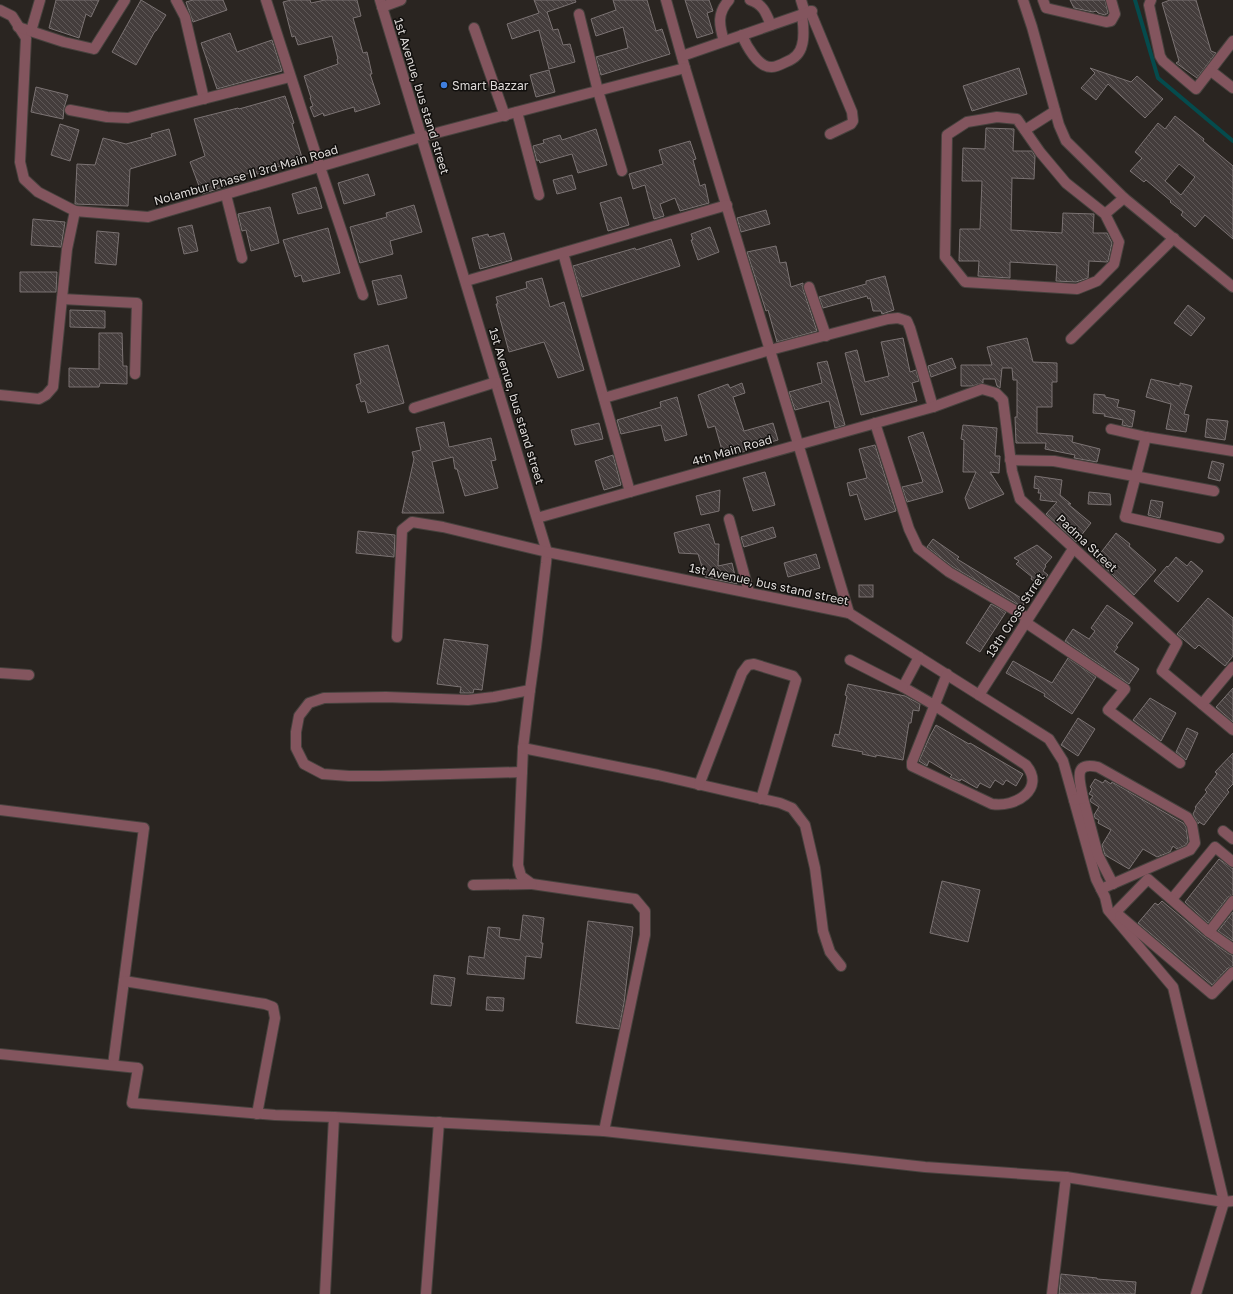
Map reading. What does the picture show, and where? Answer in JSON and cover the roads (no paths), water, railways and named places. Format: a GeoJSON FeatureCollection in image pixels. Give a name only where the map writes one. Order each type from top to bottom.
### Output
{"type":"FeatureCollection","features":[{"type":"Feature","properties":{"kind":"street"},"geometry":{"type":"LineString","coordinates":[[31,31],[40,0]]}},
{"type":"Feature","properties":{"kind":"street"},"geometry":{"type":"LineString","coordinates":[[18,27],[64,42],[94,49],[125,0]]}},
{"type":"Feature","properties":{"kind":"street"},"geometry":{"type":"LineString","coordinates":[[176,0],[186,17],[204,99]]}},
{"type":"Feature","properties":{"kind":"street"},"geometry":{"type":"LineString","coordinates":[[266,0],[290,77],[364,295]]}},
{"type":"Feature","properties":{"kind":"street"},"geometry":{"type":"LineString","coordinates":[[381,3],[401,0]]}},
{"type":"Feature","properties":{"kind":"street"},"geometry":{"type":"LineString","coordinates":[[666,0],[685,68],[849,613]]}},
{"type":"Feature","properties":{"kind":"street"},"geometry":{"type":"LineString","coordinates":[[724,41],[719,23],[720,16],[729,0]]}},
{"type":"Feature","properties":{"kind":"street"},"geometry":{"type":"LineString","coordinates":[[750,0],[760,4],[772,25]]}},
{"type":"Feature","properties":{"kind":"street"},"geometry":{"type":"LineString","coordinates":[[801,0],[852,112],[853,121],[830,134]]}},
{"type":"Feature","properties":{"kind":"street"},"geometry":{"type":"LineString","coordinates":[[1045,4],[1106,22],[1111,20],[1115,14],[1111,0]]}},
{"type":"Feature","properties":{"kind":"street"},"geometry":{"type":"LineString","coordinates":[[1151,0],[1149,5],[1160,56],[1163,61],[1196,89],[1233,41]]}},
{"type":"Feature","properties":{"kind":"street"},"geometry":{"type":"LineString","coordinates":[[1023,1],[1032,27],[1059,125],[1066,140],[1124,198],[1233,287]]}},
{"type":"Feature","properties":{"kind":"street","name":"1st Avenue, bus stand street"},"geometry":{"type":"LineString","coordinates":[[381,3],[547,552],[849,613],[1049,739],[1063,761],[1078,799],[1096,879],[1106,897],[1108,910],[1114,913],[1173,987],[1228,1202]]}},
{"type":"Feature","properties":{"kind":"street"},"geometry":{"type":"LineString","coordinates":[[0,10],[12,16],[26,38],[20,162],[24,179],[38,192],[75,211],[67,249],[53,387],[46,395],[39,399],[0,395]]}},
{"type":"Feature","properties":{"kind":"street"},"geometry":{"type":"LineString","coordinates":[[682,56],[807,12]]}},
{"type":"Feature","properties":{"kind":"street"},"geometry":{"type":"LineString","coordinates":[[742,35],[747,47],[753,55],[762,64],[772,68],[794,59],[799,53],[802,45],[807,12]]}},
{"type":"Feature","properties":{"kind":"street"},"geometry":{"type":"LineString","coordinates":[[579,14],[598,91],[622,171]]}},
{"type":"Feature","properties":{"kind":"street"},"geometry":{"type":"LineString","coordinates":[[474,28],[505,116]]}},
{"type":"Feature","properties":{"kind":"street","name":"Nolambur Phase II 3rd Main Road"},"geometry":{"type":"LineString","coordinates":[[75,211],[148,218],[421,137],[685,68]]}},
{"type":"Feature","properties":{"kind":"street"},"geometry":{"type":"LineString","coordinates":[[1211,71],[1233,88]]}},
{"type":"Feature","properties":{"kind":"street"},"geometry":{"type":"LineString","coordinates":[[70,110],[107,117],[128,118],[290,77]]}},
{"type":"Feature","properties":{"kind":"street"},"geometry":{"type":"LineString","coordinates":[[1025,130],[1055,111]]}},
{"type":"Feature","properties":{"kind":"street"},"geometry":{"type":"LineString","coordinates":[[517,112],[539,195]]}},
{"type":"Feature","properties":{"kind":"street"},"geometry":{"type":"LineString","coordinates":[[997,116],[1017,119],[1040,152],[1066,183],[1105,214],[1119,242],[1114,264],[1097,281],[1078,289],[965,282],[945,257],[947,135],[967,122],[997,116]]}},
{"type":"Feature","properties":{"kind":"street"},"geometry":{"type":"LineString","coordinates":[[226,195],[242,258]]}},
{"type":"Feature","properties":{"kind":"street"},"geometry":{"type":"LineString","coordinates":[[1105,214],[1124,198]]}},
{"type":"Feature","properties":{"kind":"street"},"geometry":{"type":"LineString","coordinates":[[466,281],[726,205]]}},
{"type":"Feature","properties":{"kind":"street"},"geometry":{"type":"LineString","coordinates":[[1071,339],[1174,238]]}},
{"type":"Feature","properties":{"kind":"street"},"geometry":{"type":"LineString","coordinates":[[563,253],[630,492]]}},
{"type":"Feature","properties":{"kind":"street"},"geometry":{"type":"LineString","coordinates":[[809,287],[826,336]]}},
{"type":"Feature","properties":{"kind":"street"},"geometry":{"type":"LineString","coordinates":[[62,299],[137,303],[135,374]]}},
{"type":"Feature","properties":{"kind":"street"},"geometry":{"type":"LineString","coordinates":[[604,398],[770,350],[888,319],[898,318],[907,321],[933,407]]}},
{"type":"Feature","properties":{"kind":"street"},"geometry":{"type":"LineString","coordinates":[[414,408],[496,382]]}},
{"type":"Feature","properties":{"kind":"street","name":"Padma Street"},"geometry":{"type":"LineString","coordinates":[[933,407],[982,389],[996,393],[1003,400],[1010,460],[1020,499],[1177,643],[1162,671],[1233,730]]}},
{"type":"Feature","properties":{"kind":"street","name":"4th Main Road"},"geometry":{"type":"LineString","coordinates":[[537,518],[933,407]]}},
{"type":"Feature","properties":{"kind":"street"},"geometry":{"type":"LineString","coordinates":[[875,423],[909,529],[918,548],[950,572],[1026,620],[1125,689],[1108,710],[1180,763]]}},
{"type":"Feature","properties":{"kind":"street"},"geometry":{"type":"LineString","coordinates":[[1111,429],[1146,437],[1233,451]]}},
{"type":"Feature","properties":{"kind":"street"},"geometry":{"type":"LineString","coordinates":[[1146,437],[1125,517],[1219,538]]}},
{"type":"Feature","properties":{"kind":"street"},"geometry":{"type":"LineString","coordinates":[[1010,460],[1054,461],[1214,490]]}},
{"type":"Feature","properties":{"kind":"street"},"geometry":{"type":"LineString","coordinates":[[729,519],[749,592]]}},
{"type":"Feature","properties":{"kind":"street"},"geometry":{"type":"LineString","coordinates":[[397,637],[402,530],[412,522],[443,527],[547,552],[523,748],[518,865],[521,876],[532,884]]}},
{"type":"Feature","properties":{"kind":"street","name":"13th Cross Strret"},"geometry":{"type":"LineString","coordinates":[[978,695],[1074,549]]}},
{"type":"Feature","properties":{"kind":"street"},"geometry":{"type":"LineString","coordinates":[[903,687],[919,657]]}},
{"type":"Feature","properties":{"kind":"street"},"geometry":{"type":"LineString","coordinates":[[850,660],[903,687],[934,705],[1026,765],[1032,772],[1032,784],[1027,793],[1019,800],[1010,804],[992,804],[912,766],[912,762],[934,705],[947,674]]}},
{"type":"Feature","properties":{"kind":"street"},"geometry":{"type":"LineString","coordinates":[[699,785],[742,673],[748,665],[754,664],[793,676],[796,680],[761,799]]}},
{"type":"Feature","properties":{"kind":"street"},"geometry":{"type":"LineString","coordinates":[[1202,704],[1233,667]]}},
{"type":"Feature","properties":{"kind":"street"},"geometry":{"type":"LineString","coordinates":[[0,673],[29,674]]}},
{"type":"Feature","properties":{"kind":"street"},"geometry":{"type":"LineString","coordinates":[[522,772],[380,776],[323,774],[304,764],[296,748],[296,732],[299,716],[309,703],[324,698],[386,697],[468,700],[530,690]]}},
{"type":"Feature","properties":{"kind":"street"},"geometry":{"type":"LineString","coordinates":[[523,748],[650,774],[780,803],[792,808],[805,825],[815,868],[823,930],[830,952],[841,966]]}},
{"type":"Feature","properties":{"kind":"street"},"geometry":{"type":"LineString","coordinates":[[1101,889],[1113,884],[1190,850],[1195,843],[1192,825],[1187,817],[1098,767],[1091,765],[1083,767],[1080,770],[1078,799],[1098,856],[1113,884]]}},
{"type":"Feature","properties":{"kind":"street"},"geometry":{"type":"LineString","coordinates":[[0,810],[144,828],[113,1065]]}},
{"type":"Feature","properties":{"kind":"street"},"geometry":{"type":"LineString","coordinates":[[1223,831],[1233,839]]}},
{"type":"Feature","properties":{"kind":"street"},"geometry":{"type":"LineString","coordinates":[[1172,899],[1215,848],[1233,862]]}},
{"type":"Feature","properties":{"kind":"street"},"geometry":{"type":"LineString","coordinates":[[1233,949],[1209,932],[1148,879],[1114,913],[1212,994],[1233,972]]}},
{"type":"Feature","properties":{"kind":"street"},"geometry":{"type":"LineString","coordinates":[[473,885],[532,884],[635,899],[645,911],[645,936],[604,1131]]}},
{"type":"Feature","properties":{"kind":"street"},"geometry":{"type":"LineString","coordinates":[[1209,932],[1233,901]]}},
{"type":"Feature","properties":{"kind":"street"},"geometry":{"type":"LineString","coordinates":[[124,981],[264,1004],[273,1007],[275,1018],[257,1114]]}},
{"type":"Feature","properties":{"kind":"street"},"geometry":{"type":"LineString","coordinates":[[0,1054],[138,1068],[132,1103],[257,1114],[604,1131],[925,1167],[1066,1177],[1228,1202],[1196,1294]]}},
{"type":"Feature","properties":{"kind":"street"},"geometry":{"type":"LineString","coordinates":[[325,1294],[334,1117]]}},
{"type":"Feature","properties":{"kind":"street"},"geometry":{"type":"LineString","coordinates":[[426,1294],[439,1122]]}},
{"type":"Feature","properties":{"kind":"street"},"geometry":{"type":"LineString","coordinates":[[1052,1294],[1066,1177]]}},
{"type":"Feature","properties":{"kind":"waterway"},"geometry":{"type":"LineString","coordinates":[[1135,0],[1158,78],[1233,141]]}},
{"type":"Feature","properties":{"kind":"place","name":"Smart Bazzar"},"geometry":{"type":"Point","coordinates":[444,85]}}]}
